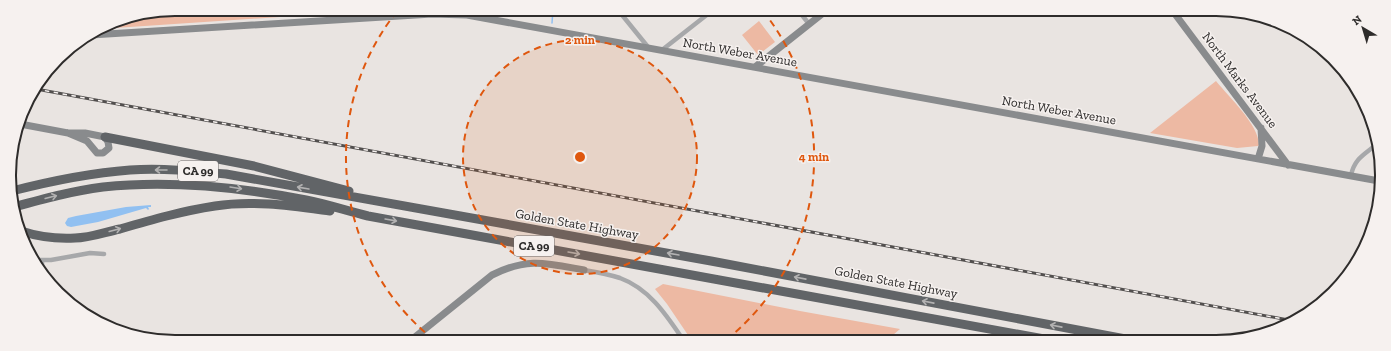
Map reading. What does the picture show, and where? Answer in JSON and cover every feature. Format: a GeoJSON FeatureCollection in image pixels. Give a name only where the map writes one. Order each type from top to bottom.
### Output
{"type":"FeatureCollection","features":[{"type":"Feature","properties":{"kind":"highway"},"geometry":{"type":"LineString","coordinates":[[105,137],[254,166],[351,192],[383,203]]}},
{"type":"Feature","properties":{"kind":"highway","name":"Golden State Highway"},"geometry":{"type":"LineString","coordinates":[[16,190],[69,177],[131,170],[164,170],[226,174],[719,262],[1104,335]]}},
{"type":"Feature","properties":{"kind":"highway","name":"CA 99"},"geometry":{"type":"LineString","coordinates":[[19,206],[56,196],[103,187],[137,185],[195,185],[230,187],[307,200],[368,216],[1022,335]]}},
{"type":"Feature","properties":{"kind":"highway"},"geometry":{"type":"LineString","coordinates":[[26,232],[46,238],[77,238],[92,236],[169,215],[215,206],[235,204],[273,204],[368,216]]}},
{"type":"Feature","properties":{"kind":"main road","name":"North Weber Avenue"},"geometry":{"type":"LineString","coordinates":[[101,34],[371,16]]}},
{"type":"Feature","properties":{"kind":"main road","name":"North Weber Avenue"},"geometry":{"type":"LineString","coordinates":[[474,16],[1375,180]]}},
{"type":"Feature","properties":{"kind":"main road"},"geometry":{"type":"LineString","coordinates":[[755,67],[819,16]]}},
{"type":"Feature","properties":{"kind":"main road","name":"North Marks Avenue"},"geometry":{"type":"LineString","coordinates":[[1176,16],[1288,165]]}},
{"type":"Feature","properties":{"kind":"main road"},"geometry":{"type":"LineString","coordinates":[[24,125],[68,133],[85,133],[105,137],[109,148],[105,152],[99,154],[95,152],[87,141],[68,133]]}},
{"type":"Feature","properties":{"kind":"main road"},"geometry":{"type":"LineString","coordinates":[[1258,159],[1262,146],[1260,128]]}},
{"type":"Feature","properties":{"kind":"main road"},"geometry":{"type":"LineString","coordinates":[[422,335],[492,275],[504,269],[520,264],[532,263],[584,270]]}},
{"type":"Feature","properties":{"kind":"street"},"geometry":{"type":"LineString","coordinates":[[623,16],[648,48]]}},
{"type":"Feature","properties":{"kind":"street"},"geometry":{"type":"LineString","coordinates":[[662,50],[705,16]]}},
{"type":"Feature","properties":{"kind":"street"},"geometry":{"type":"LineString","coordinates":[[803,16],[809,24]]}},
{"type":"Feature","properties":{"kind":"street"},"geometry":{"type":"LineString","coordinates":[[1351,176],[1354,165],[1373,148]]}},
{"type":"Feature","properties":{"kind":"street"},"geometry":{"type":"LineString","coordinates":[[42,260],[90,253],[104,254]]}},
{"type":"Feature","properties":{"kind":"street"},"geometry":{"type":"LineString","coordinates":[[584,270],[622,279],[644,292],[661,308],[680,335]]}},
{"type":"Feature","properties":{"kind":"shaded area"},"geometry":{"type":"Polygon","coordinates":[[[165,16],[295,16],[114,28],[134,21],[165,16]]]}},
{"type":"Feature","properties":{"kind":"shaded area"},"geometry":{"type":"Polygon","coordinates":[[[759,21],[775,42],[758,55],[742,35],[759,21]]]}},
{"type":"Feature","properties":{"kind":"shaded area"},"geometry":{"type":"Polygon","coordinates":[[[1216,81],[1249,120],[1258,137],[1258,146],[1237,148],[1150,133],[1216,81]]]}},
{"type":"Feature","properties":{"kind":"shaded area"},"geometry":{"type":"Polygon","coordinates":[[[663,284],[900,329],[893,335],[688,335],[655,289],[663,284]]]}},
{"type":"Feature","properties":{"kind":"water"},"geometry":{"type":"Polygon","coordinates":[[[151,205],[151,207],[148,207],[148,210],[146,208],[98,222],[71,227],[67,226],[65,223],[68,218],[76,216],[126,207],[151,205]]]}},
{"type":"Feature","properties":{"kind":"waterway"},"geometry":{"type":"LineString","coordinates":[[552,23],[553,16]]}},
{"type":"Feature","properties":{"kind":"railway"},"geometry":{"type":"LineString","coordinates":[[41,90],[1285,319]]}}]}
